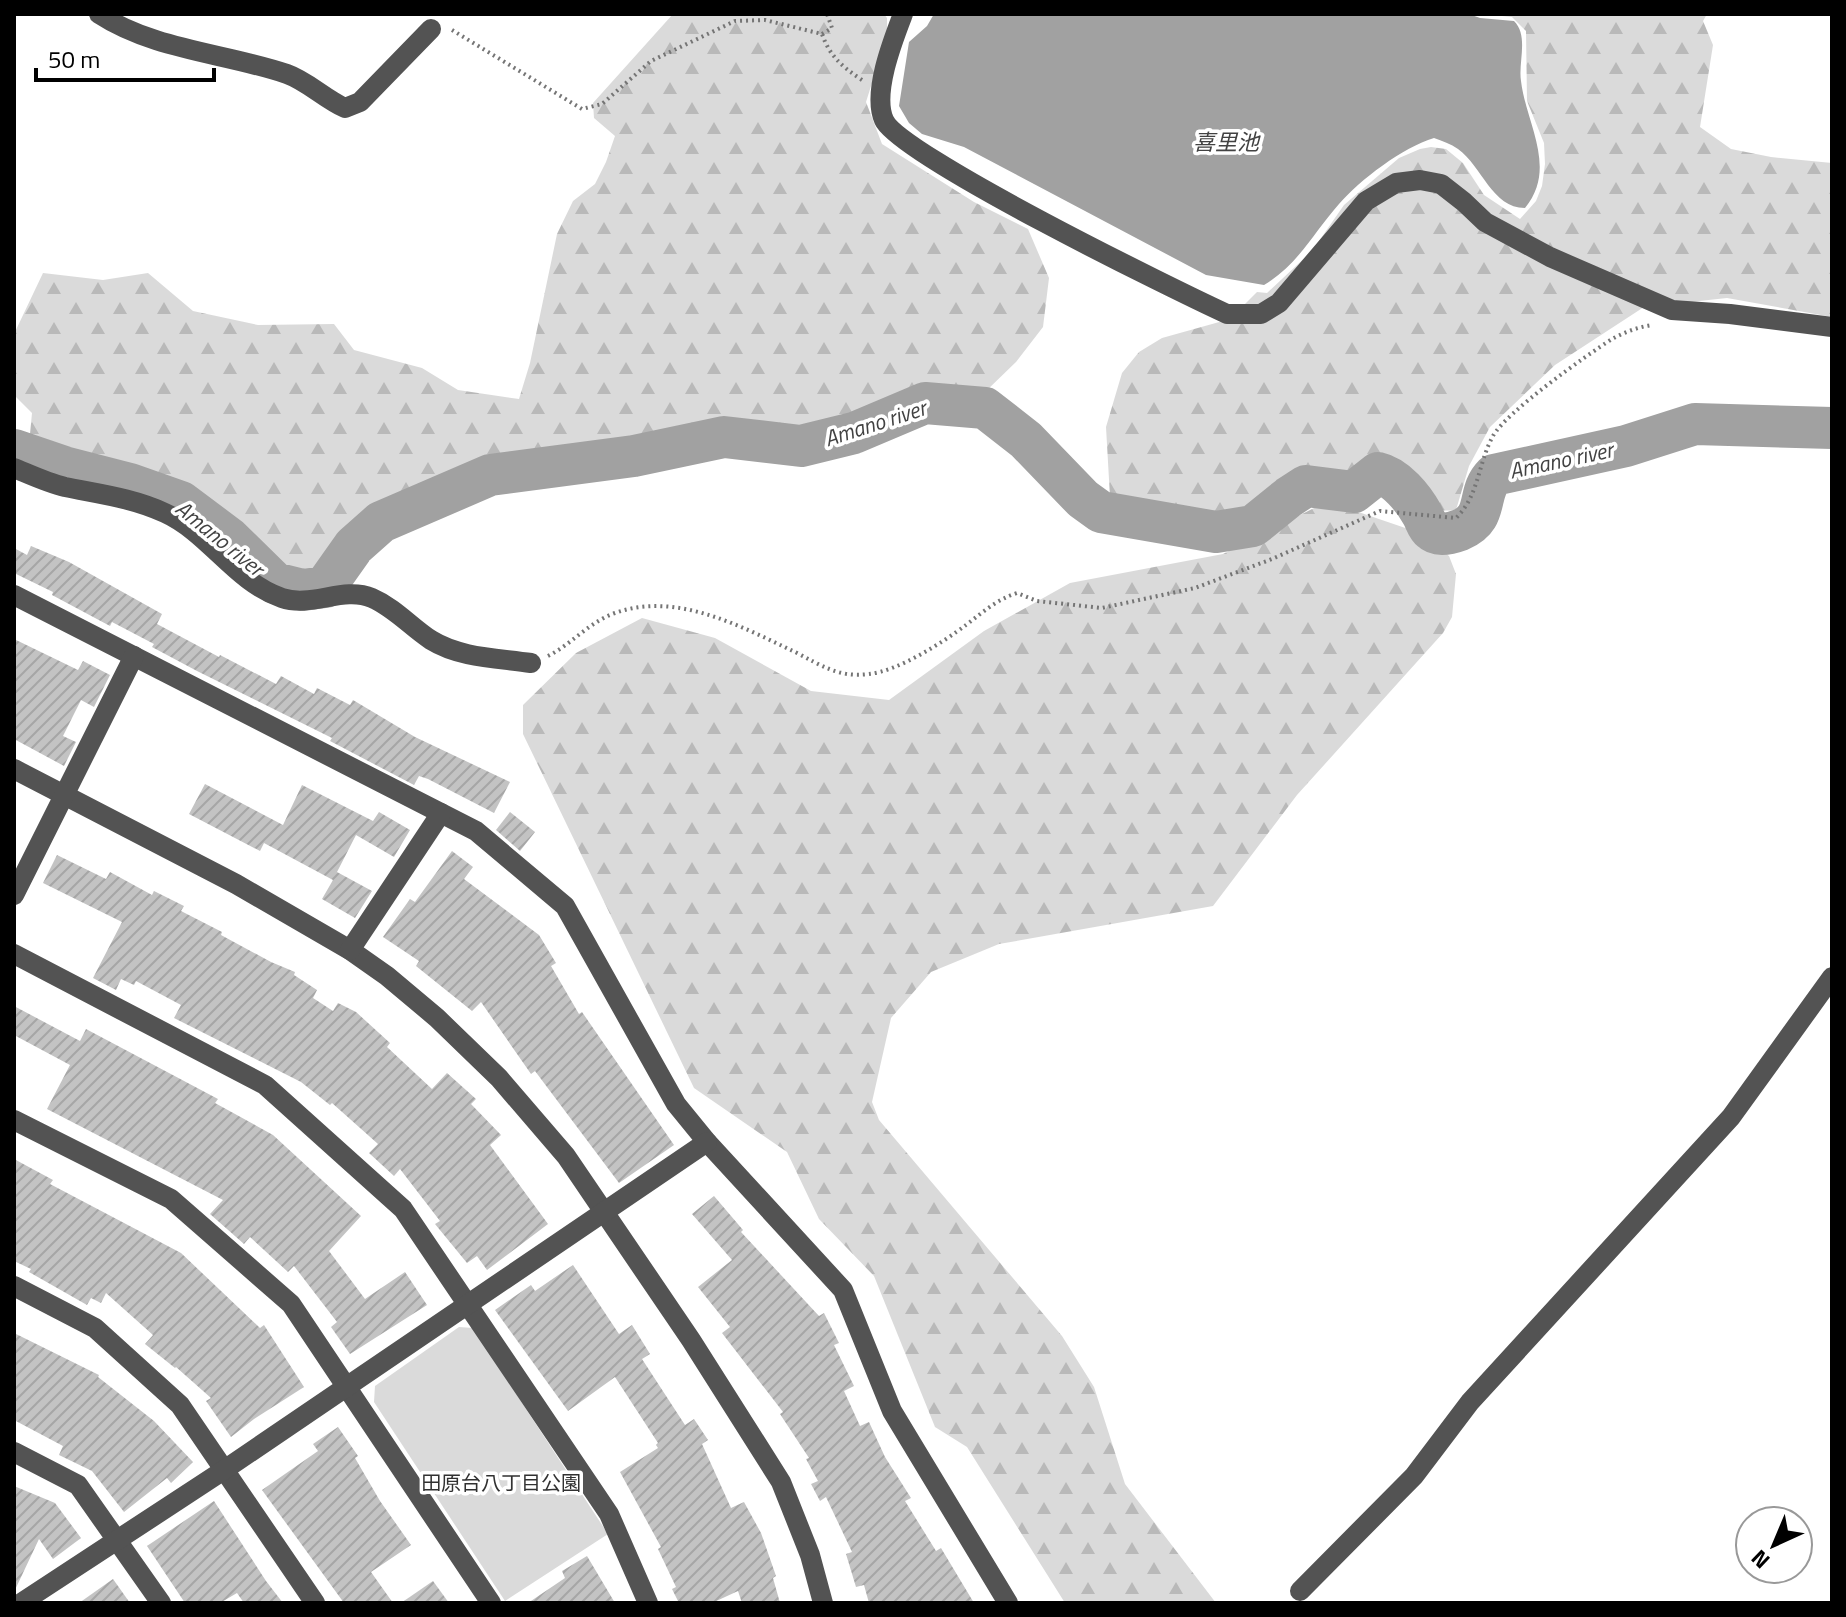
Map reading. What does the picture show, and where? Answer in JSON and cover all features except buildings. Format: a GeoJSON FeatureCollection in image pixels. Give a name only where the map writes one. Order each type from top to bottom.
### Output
{"type":"FeatureCollection","features":[{"type":"Feature","properties":{"kind":"street"},"geometry":{"type":"LineString","coordinates":[[99,14],[117,26],[193,51],[290,75],[345,108],[360,102],[431,29]]}},
{"type":"Feature","properties":{"kind":"street"},"geometry":{"type":"LineString","coordinates":[[903,14],[891,45],[881,94],[885,122],[896,136],[949,170],[1227,314],[1261,314],[1279,303],[1366,201],[1396,183],[1420,180],[1441,184],[1485,222],[1550,257],[1672,310],[1832,327]]}},
{"type":"Feature","properties":{"kind":"street"},"geometry":{"type":"LineString","coordinates":[[14,468],[63,486],[105,493],[167,514],[262,590],[286,599],[307,601],[346,594],[370,597],[397,613],[431,640],[456,652],[531,663]]}},
{"type":"Feature","properties":{"kind":"street"},"geometry":{"type":"LineString","coordinates":[[14,595],[476,831],[565,906],[676,1104],[843,1290],[892,1411],[1008,1603]]}},
{"type":"Feature","properties":{"kind":"street"},"geometry":{"type":"LineString","coordinates":[[14,895],[134,656]]}},
{"type":"Feature","properties":{"kind":"street"},"geometry":{"type":"LineString","coordinates":[[14,769],[236,884],[350,950],[437,1018],[499,1078],[566,1156],[691,1340],[781,1482],[810,1555],[823,1603]]}},
{"type":"Feature","properties":{"kind":"street"},"geometry":{"type":"LineString","coordinates":[[350,950],[441,813]]}},
{"type":"Feature","properties":{"kind":"street"},"geometry":{"type":"LineString","coordinates":[[14,954],[265,1085],[403,1209],[609,1514],[648,1603]]}},
{"type":"Feature","properties":{"kind":"street"},"geometry":{"type":"LineString","coordinates":[[1300,1591],[1414,1476],[1470,1402],[1731,1117],[1832,977]]}},
{"type":"Feature","properties":{"kind":"street"},"geometry":{"type":"LineString","coordinates":[[14,1120],[171,1199],[291,1304],[491,1603]]}},
{"type":"Feature","properties":{"kind":"street"},"geometry":{"type":"LineString","coordinates":[[21,1603],[224,1470],[467,1302],[707,1142]]}},
{"type":"Feature","properties":{"kind":"street"},"geometry":{"type":"LineString","coordinates":[[14,1286],[95,1328],[180,1405],[315,1603]]}},
{"type":"Feature","properties":{"kind":"street"},"geometry":{"type":"LineString","coordinates":[[14,1452],[78,1485],[161,1603]]}},
{"type":"Feature","properties":{"kind":"path"},"geometry":{"type":"LineString","coordinates":[[431,29],[442,26],[455,31],[582,109],[602,104],[651,61],[735,21],[765,20],[822,34],[832,28],[827,14]]}},
{"type":"Feature","properties":{"kind":"path"},"geometry":{"type":"LineString","coordinates":[[822,34],[829,52],[840,65],[881,94]]}},
{"type":"Feature","properties":{"kind":"path"},"geometry":{"type":"LineString","coordinates":[[531,663],[552,654],[588,627],[615,613],[654,605],[700,612],[793,651],[838,674],[870,675],[898,666],[964,627],[997,600],[1017,593],[1037,601],[1102,608],[1195,588],[1272,559],[1380,511],[1456,518],[1467,507],[1476,486],[1482,458],[1495,432],[1513,413],[1612,339],[1638,327],[1676,320],[1693,313]]}},
{"type":"Feature","properties":{"kind":"green space"},"geometry":{"type":"Polygon","coordinates":[[[673,14],[884,14],[887,18],[887,35],[866,102],[882,144],[974,202],[1028,229],[1049,278],[1043,327],[1016,362],[985,392],[926,398],[912,405],[722,450],[657,456],[561,455],[536,450],[467,469],[403,497],[358,525],[331,573],[300,584],[178,491],[152,485],[108,466],[65,456],[30,434],[32,413],[14,395],[14,334],[43,273],[103,280],[148,273],[193,311],[258,325],[334,324],[354,350],[422,368],[458,390],[519,399],[530,363],[557,234],[573,201],[595,184],[615,136],[594,118],[593,103],[673,14]]]}},
{"type":"Feature","properties":{"kind":"green space"},"geometry":{"type":"Polygon","coordinates":[[[1482,14],[1707,14],[1703,21],[1713,45],[1700,127],[1731,149],[1771,157],[1832,163],[1832,317],[1727,298],[1644,307],[1555,365],[1490,427],[1469,466],[1456,510],[1432,508],[1405,482],[1373,467],[1353,480],[1304,482],[1264,510],[1228,522],[1190,524],[1114,507],[1110,497],[1106,427],[1122,373],[1139,352],[1162,338],[1230,319],[1257,292],[1267,293],[1312,251],[1344,205],[1399,158],[1420,149],[1446,149],[1463,163],[1484,195],[1520,219],[1536,201],[1542,186],[1544,143],[1527,101],[1526,31],[1512,17],[1482,14]]]}},
{"type":"Feature","properties":{"kind":"green space"},"geometry":{"type":"Polygon","coordinates":[[[1335,504],[1420,533],[1449,556],[1456,574],[1452,617],[1443,633],[1297,795],[1213,906],[999,944],[931,972],[891,1018],[872,1102],[879,1120],[1062,1336],[1094,1387],[1125,1484],[1216,1603],[1065,1603],[967,1447],[935,1427],[874,1276],[819,1219],[787,1152],[694,1088],[523,734],[523,705],[576,653],[642,618],[715,638],[811,691],[889,700],[984,631],[1070,583],[1223,554],[1316,507],[1335,504]]]}},
{"type":"Feature","properties":{"kind":"green space","name":"田原台八丁目公園"},"geometry":{"type":"Polygon","coordinates":[[[459,1327],[473,1328],[608,1534],[505,1601],[374,1402],[375,1386],[459,1327]]]}},
{"type":"Feature","properties":{"kind":"water","name":"喜里池"},"geometry":{"type":"Polygon","coordinates":[[[934,14],[1469,14],[1514,21],[1521,34],[1521,81],[1540,162],[1535,193],[1525,208],[1504,201],[1466,156],[1434,138],[1383,165],[1358,185],[1287,268],[1264,285],[1206,275],[964,147],[922,134],[909,123],[899,106],[909,42],[927,26],[934,14]]]}},
{"type":"Feature","properties":{"kind":"waterway","name":"Amano river"},"geometry":{"type":"LineString","coordinates":[[14,450],[181,502],[229,538],[275,583],[303,590],[325,587],[354,546],[381,522],[490,475],[634,456],[724,437],[801,446],[854,433],[925,403],[985,408],[1026,440],[1083,499],[1101,512],[1216,532],[1253,526],[1306,486],[1354,492],[1378,473],[1403,489],[1431,530],[1449,533],[1460,530],[1475,519],[1494,475],[1626,446],[1695,424],[1832,428]]}}]}
